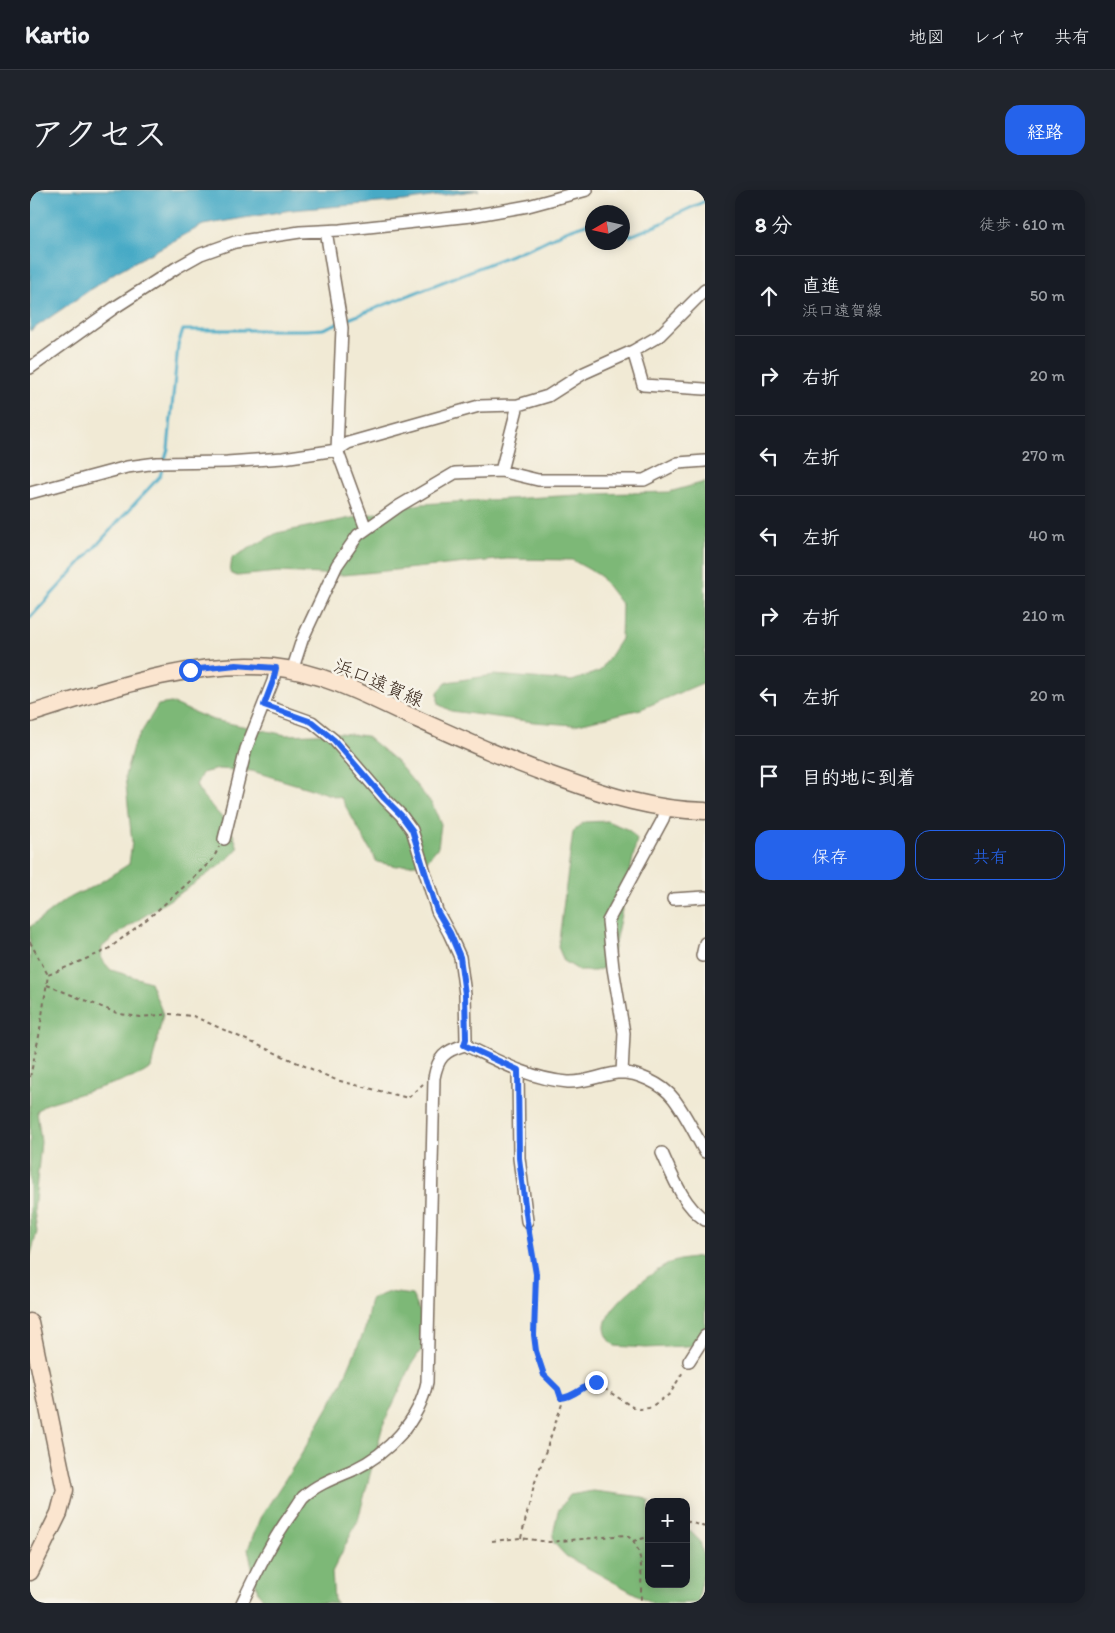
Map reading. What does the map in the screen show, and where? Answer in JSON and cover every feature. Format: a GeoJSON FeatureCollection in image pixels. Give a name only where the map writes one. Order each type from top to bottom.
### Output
{"type":"FeatureCollection","features":[{"type":"Feature","properties":{"kind":"main road","name":"浜口遠賀線"},"geometry":{"type":"LineString","coordinates":[[30,714],[137,681],[190,670],[236,665],[284,670],[344,686],[494,754],[593,791],[667,808],[705,811]]}},
{"type":"Feature","properties":{"kind":"main road"},"geometry":{"type":"LineString","coordinates":[[30,1322],[65,1490],[59,1513],[30,1572]]}},
{"type":"Feature","properties":{"kind":"street"},"geometry":{"type":"LineString","coordinates":[[30,368],[114,308],[176,268],[201,254],[236,242],[300,232],[472,216],[528,206],[587,190]]}},
{"type":"Feature","properties":{"kind":"street"},"geometry":{"type":"LineString","coordinates":[[326,231],[342,328],[337,450],[366,529]]}},
{"type":"Feature","properties":{"kind":"street"},"geometry":{"type":"LineString","coordinates":[[30,494],[127,467],[157,463],[227,462],[283,458],[337,450],[348,444],[479,406],[518,405],[548,396],[584,373],[633,351],[659,336],[705,290]]}},
{"type":"Feature","properties":{"kind":"street"},"geometry":{"type":"LineString","coordinates":[[633,351],[643,385],[705,389]]}},
{"type":"Feature","properties":{"kind":"street"},"geometry":{"type":"LineString","coordinates":[[501,471],[518,405]]}},
{"type":"Feature","properties":{"kind":"street"},"geometry":{"type":"LineString","coordinates":[[224,839],[246,749],[273,681],[284,670],[302,640],[337,565],[358,535],[399,506],[455,473],[501,471],[538,480],[644,480],[678,463],[705,460]]}},
{"type":"Feature","properties":{"kind":"street"},"geometry":{"type":"LineString","coordinates":[[264,705],[312,722],[334,740],[401,815],[412,830],[437,911],[450,933],[460,957],[465,994],[466,1039],[464,1045]]}},
{"type":"Feature","properties":{"kind":"street"},"geometry":{"type":"LineString","coordinates":[[622,1073],[624,1033],[613,968],[608,921],[667,808]]}},
{"type":"Feature","properties":{"kind":"street"},"geometry":{"type":"LineString","coordinates":[[674,899],[705,897]]}},
{"type":"Feature","properties":{"kind":"street"},"geometry":{"type":"LineString","coordinates":[[702,956],[705,943]]}},
{"type":"Feature","properties":{"kind":"street"},"geometry":{"type":"LineString","coordinates":[[242,1603],[279,1530],[303,1497],[317,1486],[359,1467],[380,1454],[406,1426],[418,1409],[424,1395],[427,1382],[434,1078],[441,1056],[454,1048],[464,1045],[540,1078],[570,1082],[631,1073],[653,1082],[673,1097],[705,1152]]}},
{"type":"Feature","properties":{"kind":"street"},"geometry":{"type":"LineString","coordinates":[[518,1070],[519,1158],[527,1221]]}},
{"type":"Feature","properties":{"kind":"street"},"geometry":{"type":"LineString","coordinates":[[662,1153],[676,1184],[694,1213],[705,1220]]}},
{"type":"Feature","properties":{"kind":"street"},"geometry":{"type":"LineString","coordinates":[[688,1361],[705,1336]]}},
{"type":"Feature","properties":{"kind":"path"},"geometry":{"type":"LineString","coordinates":[[48,975],[107,950],[151,916],[213,859],[224,839]]}},
{"type":"Feature","properties":{"kind":"path"},"geometry":{"type":"LineString","coordinates":[[30,942],[48,975],[48,985],[30,1077]]}},
{"type":"Feature","properties":{"kind":"path"},"geometry":{"type":"LineString","coordinates":[[48,985],[119,1014],[141,1017],[170,1014],[193,1016],[336,1080],[408,1098],[426,1082],[434,1078]]}},
{"type":"Feature","properties":{"kind":"path"},"geometry":{"type":"LineString","coordinates":[[521,1538],[534,1485],[562,1404],[558,1389],[544,1375],[536,1351],[534,1335],[536,1274],[527,1221]]}},
{"type":"Feature","properties":{"kind":"path"},"geometry":{"type":"LineString","coordinates":[[561,1398],[567,1397],[596,1382],[634,1408],[649,1408],[670,1394],[688,1361]]}},
{"type":"Feature","properties":{"kind":"path"},"geometry":{"type":"LineString","coordinates":[[690,1522],[705,1527]]}},
{"type":"Feature","properties":{"kind":"path"},"geometry":{"type":"LineString","coordinates":[[492,1541],[521,1538],[549,1542],[626,1535],[633,1541],[638,1552],[641,1567],[641,1603]]}},
{"type":"Feature","properties":{"kind":"path"},"geometry":{"type":"LineString","coordinates":[[633,1541],[645,1538]]}},
{"type":"Feature","properties":{"kind":"green space"},"geometry":{"type":"Polygon","coordinates":[[[705,482],[705,682],[641,709],[574,725],[534,722],[451,711],[438,704],[438,692],[447,682],[494,675],[572,681],[600,671],[621,639],[622,605],[599,575],[572,560],[507,559],[344,575],[278,572],[237,576],[230,573],[232,558],[277,533],[421,504],[595,494],[669,492],[705,482]]]}},
{"type":"Feature","properties":{"kind":"green space"},"geometry":{"type":"Polygon","coordinates":[[[171,703],[213,720],[286,735],[340,733],[366,736],[396,761],[432,804],[441,824],[438,847],[425,863],[396,866],[377,862],[341,798],[252,771],[218,769],[202,773],[196,785],[228,826],[238,848],[215,869],[102,947],[101,959],[111,970],[150,982],[163,1014],[151,1068],[138,1076],[46,1104],[37,1111],[41,1142],[34,1210],[37,1232],[30,1257],[30,927],[65,900],[96,885],[129,864],[132,842],[125,776],[133,746],[158,705],[171,703]]]}},
{"type":"Feature","properties":{"kind":"green space"},"geometry":{"type":"Polygon","coordinates":[[[607,821],[629,830],[637,839],[613,952],[603,968],[595,971],[580,971],[564,961],[558,947],[573,832],[584,822],[607,821]]]}},
{"type":"Feature","properties":{"kind":"green space"},"geometry":{"type":"Polygon","coordinates":[[[698,1257],[705,1259],[705,1345],[646,1348],[615,1346],[608,1337],[605,1326],[608,1317],[622,1299],[632,1289],[663,1267],[677,1261],[698,1257]]]}},
{"type":"Feature","properties":{"kind":"green space"},"geometry":{"type":"Polygon","coordinates":[[[389,1292],[412,1295],[421,1313],[425,1344],[413,1362],[383,1425],[358,1520],[332,1572],[334,1601],[337,1603],[267,1603],[258,1593],[248,1549],[260,1518],[301,1455],[341,1385],[365,1329],[371,1299],[389,1292]]]}},
{"type":"Feature","properties":{"kind":"green space"},"geometry":{"type":"Polygon","coordinates":[[[593,1491],[645,1498],[645,1588],[690,1588],[690,1531],[700,1541],[705,1563],[698,1603],[652,1603],[566,1556],[554,1543],[553,1535],[558,1511],[570,1495],[593,1491]]]}},
{"type":"Feature","properties":{"kind":"water"},"geometry":{"type":"Polygon","coordinates":[[[30,190],[479,190],[403,201],[291,210],[203,225],[116,272],[30,331],[30,190]]]}},
{"type":"Feature","properties":{"kind":"waterway"},"geometry":{"type":"LineString","coordinates":[[630,236],[665,222],[669,218],[705,201]]}},
{"type":"Feature","properties":{"kind":"waterway"},"geometry":{"type":"LineString","coordinates":[[30,618],[160,476],[168,449],[178,345],[183,330],[323,329],[585,224]]}},
{"type":"Feature","properties":{"kind":"route"},"geometry":{"type":"LineString","coordinates":[[190,670],[236,665],[276,668],[264,705],[312,722],[334,740],[401,815],[412,830],[426,881],[437,911],[450,933],[460,957],[465,994],[466,1039],[464,1045],[518,1070],[519,1158],[536,1274],[534,1335],[536,1351],[544,1375],[558,1389],[561,1398],[574,1394],[596,1382]]}}]}
